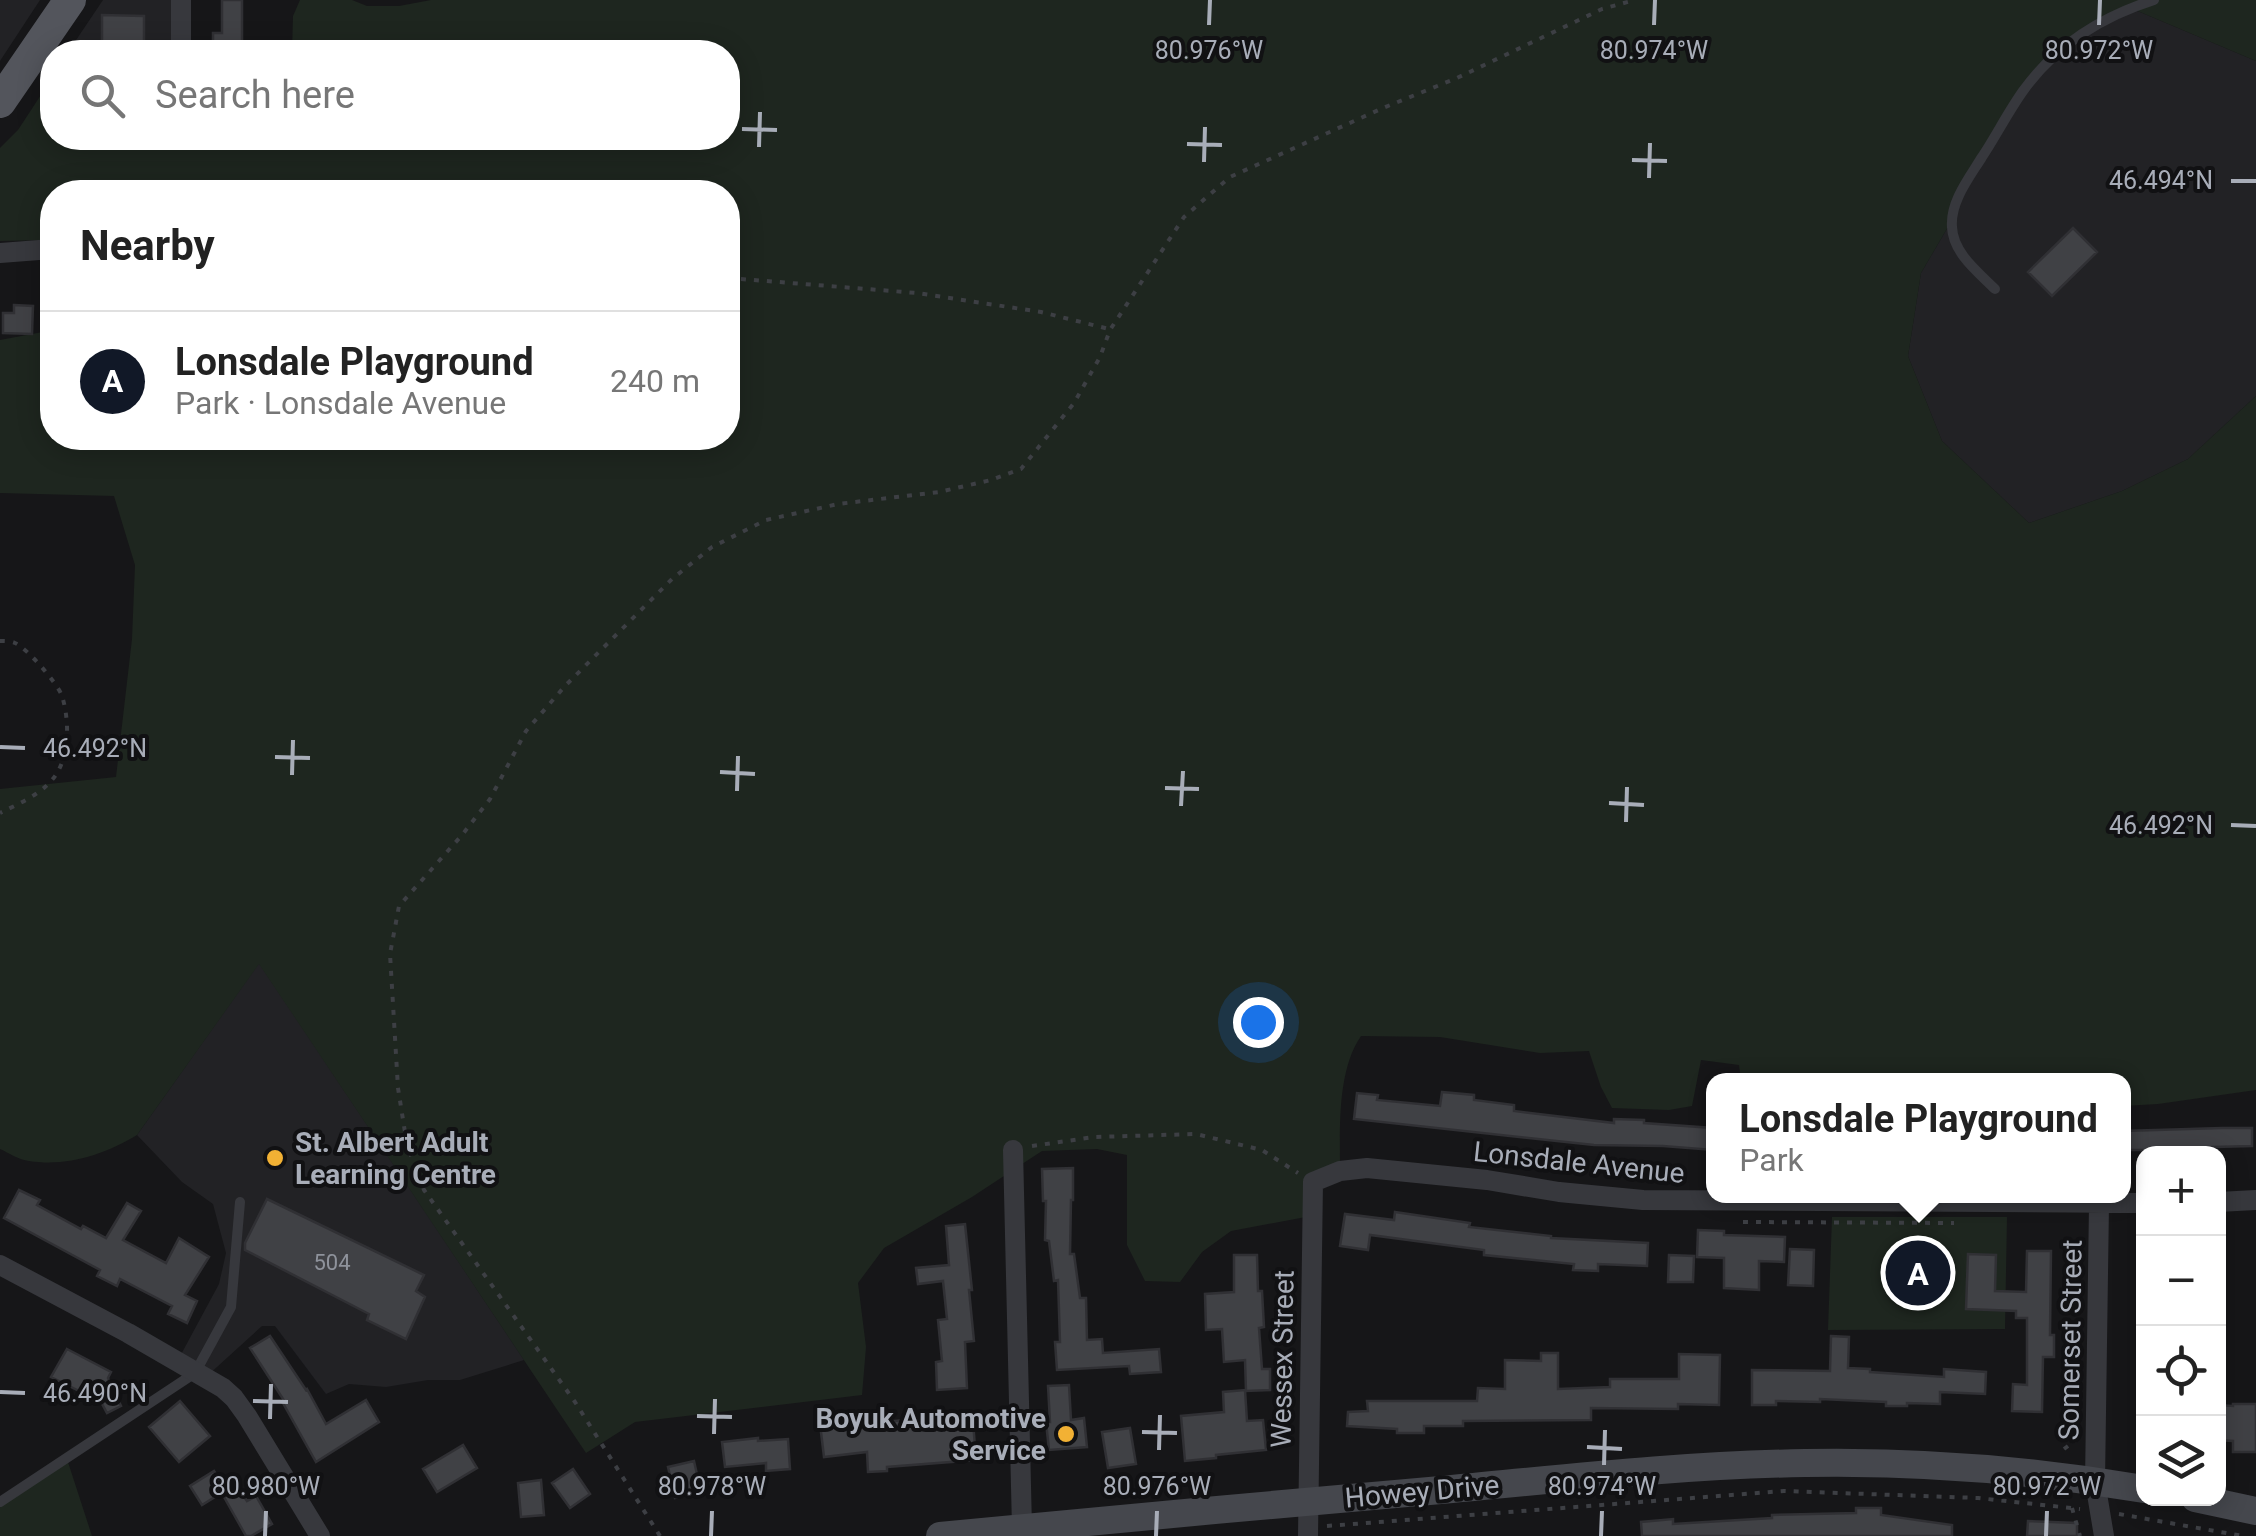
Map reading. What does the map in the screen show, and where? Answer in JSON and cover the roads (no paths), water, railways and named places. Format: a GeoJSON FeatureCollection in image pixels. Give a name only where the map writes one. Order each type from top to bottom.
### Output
{"type":"FeatureCollection","features":[{"type":"Feature","properties":{"kind":"main road"},"geometry":{"type":"LineString","coordinates":[[42,40],[70,0]]}},
{"type":"Feature","properties":{"kind":"main road"},"geometry":{"type":"LineString","coordinates":[[2,98],[40,43]]}},
{"type":"Feature","properties":{"kind":"main road","name":"Howey Drive"},"geometry":{"type":"LineString","coordinates":[[940,1536],[1022,1528],[1308,1522],[1704,1466],[1778,1463],[1964,1468],[2136,1488]]}},
{"type":"Feature","properties":{"kind":"main road"},"geometry":{"type":"LineString","coordinates":[[2226,1505],[2256,1511]]}},
{"type":"Feature","properties":{"kind":"street"},"geometry":{"type":"LineString","coordinates":[[181,0],[181,40]]}},
{"type":"Feature","properties":{"kind":"street"},"geometry":{"type":"LineString","coordinates":[[0,253],[40,251]]}},
{"type":"Feature","properties":{"kind":"street"},"geometry":{"type":"LineString","coordinates":[[1013,1150],[1022,1528]]}},
{"type":"Feature","properties":{"kind":"street","name":"Lonsdale Avenue"},"geometry":{"type":"LineString","coordinates":[[1313,1182],[1340,1170],[1367,1168],[1559,1192],[1643,1200],[1706,1201]]}},
{"type":"Feature","properties":{"kind":"street","name":"Wessex Street"},"geometry":{"type":"LineString","coordinates":[[1308,1522],[1313,1182]]}},
{"type":"Feature","properties":{"kind":"street"},"geometry":{"type":"LineString","coordinates":[[2226,1202],[2256,1200]]}},
{"type":"Feature","properties":{"kind":"street","name":"Lonsdale Avenue"},"geometry":{"type":"LineString","coordinates":[[1985,1203],[2136,1203]]}},
{"type":"Feature","properties":{"kind":"street","name":"Somerset Street"},"geometry":{"type":"LineString","coordinates":[[2099,1204],[2095,1482],[2104,1536]]}},
{"type":"Feature","properties":{"kind":"street"},"geometry":{"type":"LineString","coordinates":[[0,1265],[128,1333],[234,1398],[320,1536]]}},
{"type":"Feature","properties":{"kind":"lane"},"geometry":{"type":"LineString","coordinates":[[1995,289],[1965,259],[1956,244],[1952,216],[1959,194],[2024,89],[2052,59],[2080,33],[2104,18],[2154,0]]}},
{"type":"Feature","properties":{"kind":"lane"},"geometry":{"type":"LineString","coordinates":[[0,1502],[195,1373],[231,1306],[240,1202]]}},
{"type":"Feature","properties":{"kind":"place","name":"St. Albert Adult Learning Centre"},"geometry":{"type":"Point","coordinates":[275,1158]}},
{"type":"Feature","properties":{"kind":"place","name":"Lonsdale Playground"},"geometry":{"type":"Point","coordinates":[1918,1273]}},
{"type":"Feature","properties":{"kind":"place","name":"Boyuk Automotive Service"},"geometry":{"type":"Point","coordinates":[1066,1434]}}]}
